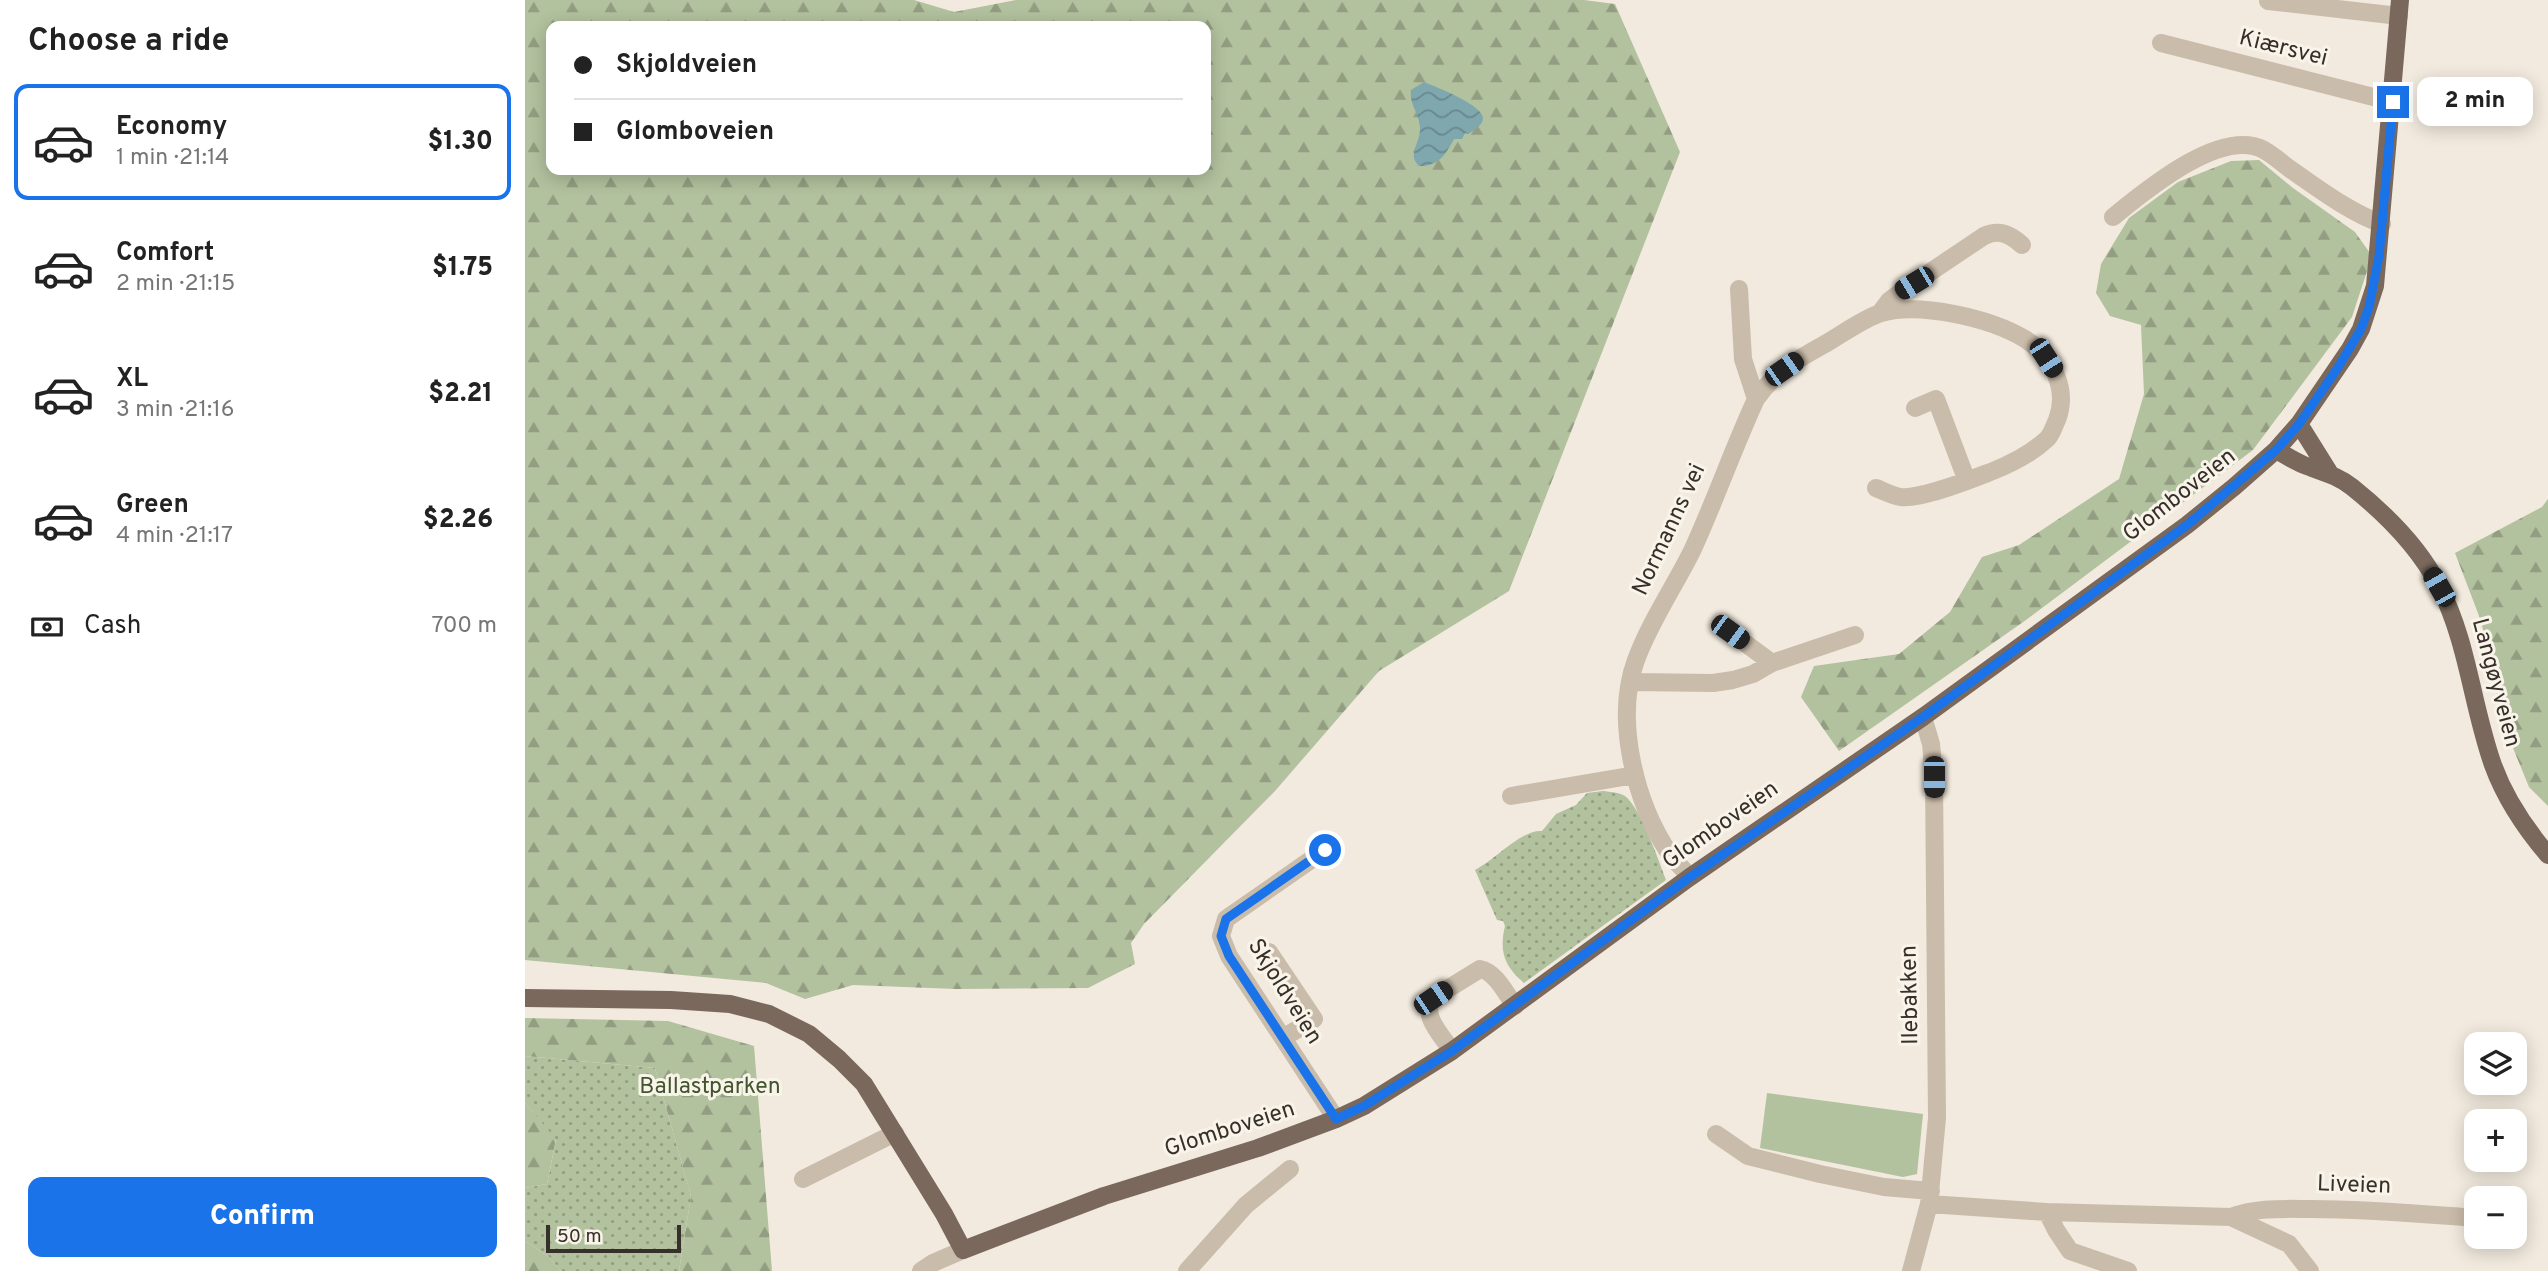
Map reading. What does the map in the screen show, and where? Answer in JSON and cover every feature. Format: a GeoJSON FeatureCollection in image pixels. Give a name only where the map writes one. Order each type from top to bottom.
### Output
{"type":"FeatureCollection","features":[{"type":"Feature","properties":{"kind":"main road","name":"Glomboveien"},"geometry":{"type":"LineString","coordinates":[[963,1250],[1104,1196],[1271,1143],[1364,1106],[1452,1051],[1690,877],[1923,717],[2187,525],[2276,450],[2299,424],[2337,369],[2361,329],[2375,286],[2400,8]]}},
{"type":"Feature","properties":{"kind":"main road","name":"Langøyveien"},"geometry":{"type":"LineString","coordinates":[[2299,424],[2329,472]]}},
{"type":"Feature","properties":{"kind":"main road","name":"Langøyveien"},"geometry":{"type":"LineString","coordinates":[[2276,450],[2304,465],[2329,472],[2350,486],[2383,513],[2406,537],[2426,564],[2452,618],[2493,765],[2514,810],[2548,855]]}},
{"type":"Feature","properties":{"kind":"main road"},"geometry":{"type":"LineString","coordinates":[[525,998],[730,1004],[769,1014],[809,1034],[864,1084],[963,1250]]}},
{"type":"Feature","properties":{"kind":"street","name":"Glomboveien"},"geometry":{"type":"LineString","coordinates":[[2268,1],[2400,8]]}},
{"type":"Feature","properties":{"kind":"street","name":"Kiærsvei"},"geometry":{"type":"LineString","coordinates":[[2161,43],[2393,102]]}},
{"type":"Feature","properties":{"kind":"street"},"geometry":{"type":"LineString","coordinates":[[2113,217],[2144,192],[2194,160],[2223,149],[2245,146],[2264,150],[2352,210],[2382,224]]}},
{"type":"Feature","properties":{"kind":"street","name":"Normanns vei"},"geometry":{"type":"LineString","coordinates":[[1880,313],[1889,301],[1902,291],[1984,236],[2006,233],[2022,244]]}},
{"type":"Feature","properties":{"kind":"street"},"geometry":{"type":"LineString","coordinates":[[1739,289],[1743,359],[1756,399]]}},
{"type":"Feature","properties":{"kind":"street","name":"Normanns vei"},"geometry":{"type":"LineString","coordinates":[[1690,877],[1669,853],[1635,775],[1627,729],[1631,682],[1640,651],[1692,550],[1756,399],[1770,379],[1798,359],[1880,313],[1912,309],[1949,314],[1989,324],[2025,339],[2046,358],[2059,377],[2062,397],[2049,437],[2019,460],[1934,491],[1902,497],[1876,488]]}},
{"type":"Feature","properties":{"kind":"street"},"geometry":{"type":"LineString","coordinates":[[1915,408],[1936,400],[1967,481]]}},
{"type":"Feature","properties":{"kind":"street"},"geometry":{"type":"LineString","coordinates":[[1730,632],[1772,663]]}},
{"type":"Feature","properties":{"kind":"street"},"geometry":{"type":"LineString","coordinates":[[1631,682],[1713,683],[1733,680],[1753,674],[1772,663],[1855,635]]}},
{"type":"Feature","properties":{"kind":"street","name":"Ilebakken"},"geometry":{"type":"LineString","coordinates":[[1911,1271],[1930,1197],[1937,1118],[1934,777],[1931,744],[1923,717]]}},
{"type":"Feature","properties":{"kind":"street"},"geometry":{"type":"LineString","coordinates":[[1511,796],[1635,775]]}},
{"type":"Feature","properties":{"kind":"street","name":"Skjoldveien"},"geometry":{"type":"LineString","coordinates":[[1325,850],[1226,919],[1221,936],[1229,956],[1336,1119]]}},
{"type":"Feature","properties":{"kind":"street"},"geometry":{"type":"LineString","coordinates":[[1269,952],[1314,1019],[1283,1038]]}},
{"type":"Feature","properties":{"kind":"street"},"geometry":{"type":"LineString","coordinates":[[1452,1051],[1428,1011],[1433,998],[1480,969],[1493,976],[1515,1006]]}},
{"type":"Feature","properties":{"kind":"street"},"geometry":{"type":"LineString","coordinates":[[803,1179],[895,1133]]}},
{"type":"Feature","properties":{"kind":"street","name":"Liveien"},"geometry":{"type":"LineString","coordinates":[[1716,1134],[1748,1156],[1858,1182],[1930,1197],[2047,1212],[2231,1217],[2261,1210],[2349,1209],[2464,1217]]}},
{"type":"Feature","properties":{"kind":"street"},"geometry":{"type":"LineString","coordinates":[[1187,1271],[1246,1205],[1290,1169]]}},
{"type":"Feature","properties":{"kind":"street"},"geometry":{"type":"LineString","coordinates":[[2047,1212],[2070,1251],[2129,1271]]}},
{"type":"Feature","properties":{"kind":"street","name":"Liveien"},"geometry":{"type":"LineString","coordinates":[[2231,1217],[2289,1244],[2310,1271]]}},
{"type":"Feature","properties":{"kind":"street","name":"Glomboveien"},"geometry":{"type":"LineString","coordinates":[[921,1271],[963,1250]]}},
{"type":"Feature","properties":{"kind":"green space"},"geometry":{"type":"Polygon","coordinates":[[[525,0],[914,0],[954,12],[1016,0],[1584,0],[1615,4],[1680,152],[1509,591],[1379,671],[1275,791],[1144,924],[1131,943],[1135,964],[1088,988],[956,989],[853,985],[805,999],[766,983],[525,960],[525,0]]]}},
{"type":"Feature","properties":{"kind":"green space"},"geometry":{"type":"Polygon","coordinates":[[[2259,160],[2355,232],[2372,256],[2352,317],[2253,450],[2026,620],[1839,751],[1801,697],[1814,666],[1899,654],[1950,612],[1982,557],[2019,545],[2119,479],[2144,394],[2141,325],[2110,316],[2096,293],[2101,264],[2129,218],[2178,182],[2231,161],[2259,160]]]}},
{"type":"Feature","properties":{"kind":"green space"},"geometry":{"type":"Polygon","coordinates":[[[2548,499],[2548,806],[2529,787],[2504,726],[2481,621],[2455,553],[2542,507],[2548,499]]]}},
{"type":"Feature","properties":{"kind":"green space"},"geometry":{"type":"Polygon","coordinates":[[[1603,791],[1623,795],[1631,802],[1649,835],[1666,880],[1524,983],[1505,958],[1505,926],[1503,921],[1497,920],[1475,870],[1517,840],[1542,831],[1556,814],[1576,805],[1587,793],[1603,791]]]}},
{"type":"Feature","properties":{"kind":"green space","name":"Ballastparken"},"geometry":{"type":"Polygon","coordinates":[[[525,1018],[668,1021],[754,1046],[772,1271],[679,1271],[691,1196],[655,1068],[525,1056],[525,1018]]]}},
{"type":"Feature","properties":{"kind":"green space"},"geometry":{"type":"Polygon","coordinates":[[[525,1056],[655,1068],[691,1196],[679,1271],[561,1271],[549,1257],[525,1241],[525,1188],[547,1184],[556,1140],[525,1103],[525,1056]]]}},
{"type":"Feature","properties":{"kind":"green space"},"geometry":{"type":"Polygon","coordinates":[[[1767,1093],[1923,1114],[1917,1174],[1903,1177],[1760,1148],[1767,1093]]]}},
{"type":"Feature","properties":{"kind":"green space"},"geometry":{"type":"Polygon","coordinates":[[[525,1103],[556,1139],[547,1184],[525,1188],[525,1103]]]}},
{"type":"Feature","properties":{"kind":"green space"},"geometry":{"type":"Polygon","coordinates":[[[525,1241],[549,1257],[561,1271],[525,1271],[525,1241]]]}},
{"type":"Feature","properties":{"kind":"water"},"geometry":{"type":"Polygon","coordinates":[[[1424,82],[1468,102],[1483,119],[1479,126],[1468,134],[1465,133],[1462,139],[1454,139],[1436,162],[1419,166],[1414,153],[1420,124],[1411,90],[1424,82]]]}},
{"type":"Feature","properties":{"kind":"route"},"geometry":{"type":"LineString","coordinates":[[1325,850],[1226,919],[1221,936],[1229,956],[1336,1119],[1364,1106],[1452,1051],[1690,877],[1923,717],[2187,525],[2276,450],[2299,424],[2337,369],[2361,329],[2369,307],[2379,256],[2393,102]]}}]}
